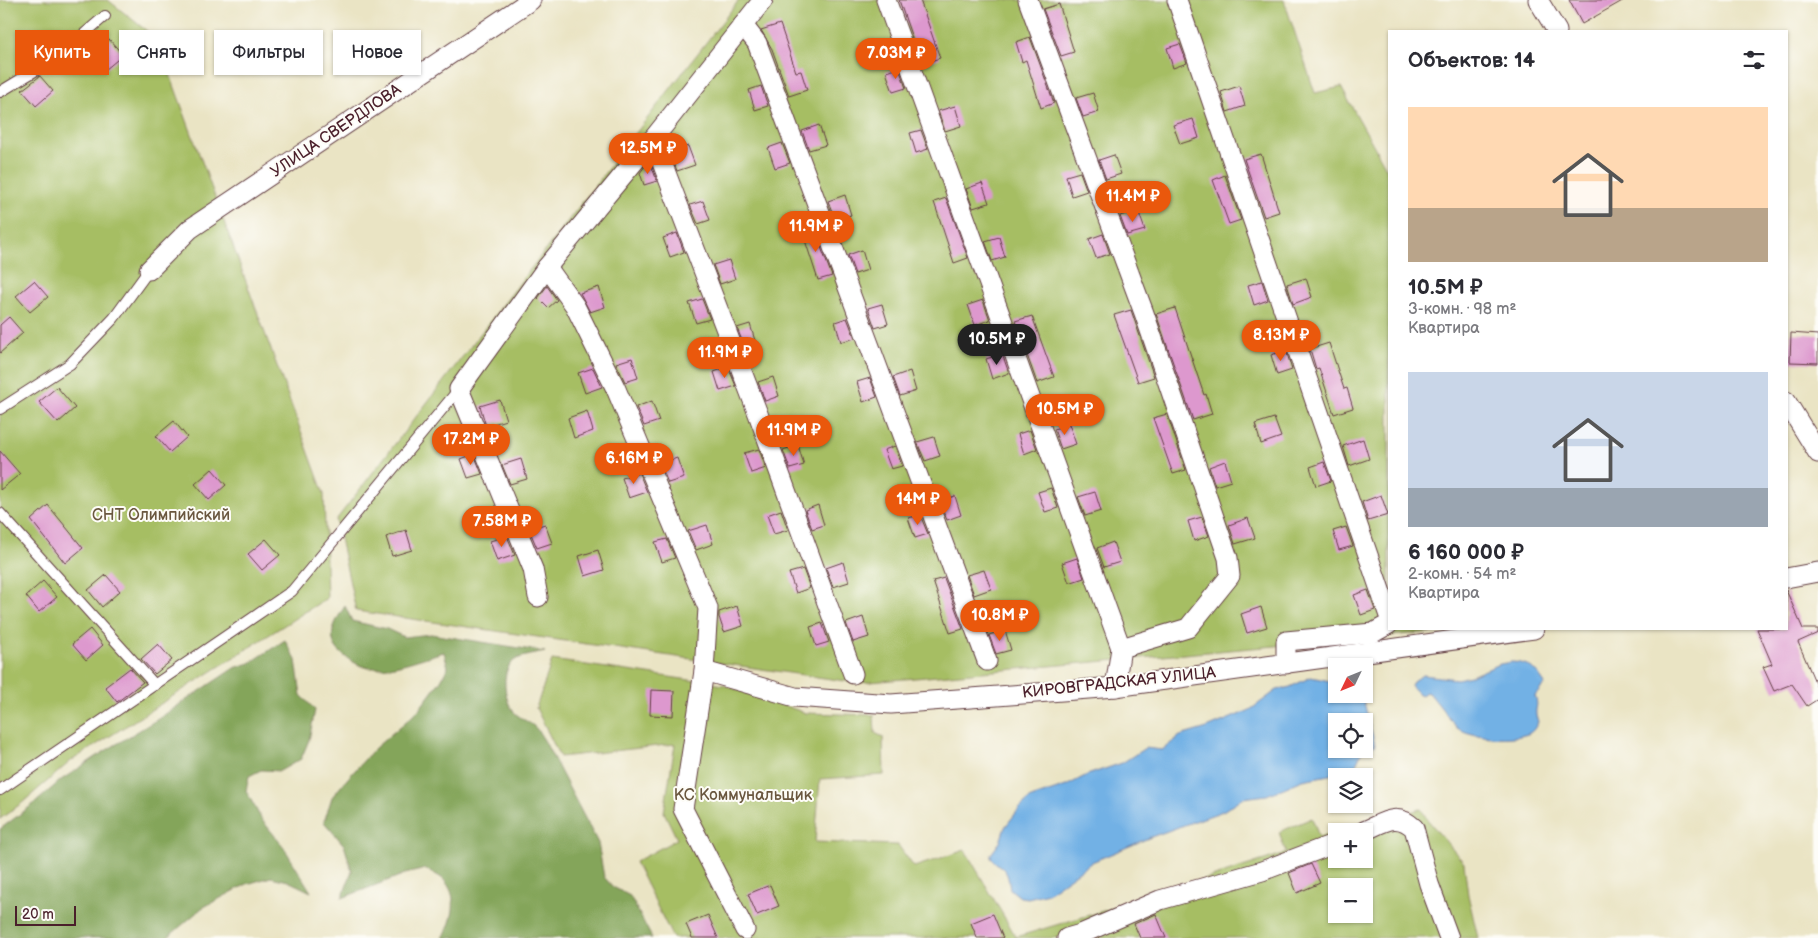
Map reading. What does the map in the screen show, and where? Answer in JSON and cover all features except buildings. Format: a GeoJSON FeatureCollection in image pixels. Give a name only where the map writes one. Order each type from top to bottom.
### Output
{"type":"FeatureCollection","features":[{"type":"Feature","properties":{"kind":"street","name":"УЛИЦА СВЕРДЛОВА"},"geometry":{"type":"LineString","coordinates":[[149,270],[190,229],[530,0]]}},
{"type":"Feature","properties":{"kind":"street"},"geometry":{"type":"LineString","coordinates":[[538,598],[533,569],[459,389],[547,267],[653,139],[763,0]]}},
{"type":"Feature","properties":{"kind":"street"},"geometry":{"type":"LineString","coordinates":[[886,0],[1121,648],[1115,687]]}},
{"type":"Feature","properties":{"kind":"street"},"geometry":{"type":"LineString","coordinates":[[1028,0],[1144,313],[1228,558],[1230,576],[1188,628],[1121,648]]}},
{"type":"Feature","properties":{"kind":"street"},"geometry":{"type":"LineString","coordinates":[[1177,0],[1388,613]]}},
{"type":"Feature","properties":{"kind":"street"},"geometry":{"type":"LineString","coordinates":[[1538,0],[1557,30]]}},
{"type":"Feature","properties":{"kind":"street"},"geometry":{"type":"LineString","coordinates":[[743,25],[757,42],[987,661]]}},
{"type":"Feature","properties":{"kind":"street"},"geometry":{"type":"LineString","coordinates":[[653,139],[757,411],[853,674]]}},
{"type":"Feature","properties":{"kind":"street"},"geometry":{"type":"LineString","coordinates":[[547,267],[574,306],[616,389],[708,608],[704,671],[683,809],[745,930]]}},
{"type":"Feature","properties":{"kind":"street"},"geometry":{"type":"LineString","coordinates":[[1788,404],[1818,453]]}},
{"type":"Feature","properties":{"kind":"street"},"geometry":{"type":"LineString","coordinates":[[1788,578],[1818,572]]}},
{"type":"Feature","properties":{"kind":"street"},"geometry":{"type":"LineString","coordinates":[[1286,664],[1286,641],[1373,633],[1388,625]]}},
{"type":"Feature","properties":{"kind":"street","name":"КИРОВГРАДСКАЯ УЛИЦА"},"geometry":{"type":"LineString","coordinates":[[704,671],[795,697],[891,704],[1115,687],[1527,630]]}},
{"type":"Feature","properties":{"kind":"street"},"geometry":{"type":"LineString","coordinates":[[1373,827],[1393,818],[1402,820],[1414,828],[1429,884],[1449,938]]}},
{"type":"Feature","properties":{"kind":"street"},"geometry":{"type":"LineString","coordinates":[[1067,938],[1081,934],[1160,900],[1262,871],[1328,846]]}},
{"type":"Feature","properties":{"kind":"lane"},"geometry":{"type":"LineString","coordinates":[[0,92],[56,58],[105,16]]}},
{"type":"Feature","properties":{"kind":"lane"},"geometry":{"type":"LineString","coordinates":[[2,405],[70,364],[114,318],[149,270]]}},
{"type":"Feature","properties":{"kind":"lane"},"geometry":{"type":"LineString","coordinates":[[0,790],[292,591],[459,389]]}},
{"type":"Feature","properties":{"kind":"lane"},"geometry":{"type":"LineString","coordinates":[[0,513],[155,685]]}},
{"type":"Feature","properties":{"kind":"green space","name":"СНТ Олимпийский"},"geometry":{"type":"Polygon","coordinates":[[[0,0],[108,0],[146,30],[119,30],[119,75],[170,75],[324,494],[327,598],[71,761],[22,803],[0,819],[0,0]]]}},
{"type":"Feature","properties":{"kind":"green space"},"geometry":{"type":"Polygon","coordinates":[[[739,0],[1284,0],[1315,93],[1341,87],[1388,171],[1388,630],[1455,630],[859,683],[356,611],[336,520],[739,0]]]}},
{"type":"Feature","properties":{"kind":"green space"},"geometry":{"type":"Polygon","coordinates":[[[345,606],[352,621],[387,629],[404,637],[431,634],[545,652],[521,657],[510,664],[505,677],[507,699],[518,716],[538,730],[598,843],[604,877],[613,887],[630,896],[652,938],[443,938],[452,916],[452,893],[443,879],[426,869],[405,874],[342,898],[352,871],[344,845],[324,822],[332,797],[375,748],[417,712],[441,680],[448,667],[444,652],[399,665],[381,668],[366,667],[353,662],[335,646],[332,634],[345,606]]]}},
{"type":"Feature","properties":{"kind":"green space"},"geometry":{"type":"Polygon","coordinates":[[[285,640],[296,660],[301,695],[315,710],[309,740],[301,759],[280,771],[261,770],[249,776],[246,791],[262,820],[283,846],[311,892],[288,881],[271,877],[247,884],[202,908],[167,938],[0,938],[0,829],[35,803],[61,780],[158,719],[234,668],[250,663],[285,640]]]}},
{"type":"Feature","properties":{"kind":"green space","name":"КС Коммунальщик"},"geometry":{"type":"Polygon","coordinates":[[[552,660],[724,685],[806,713],[874,715],[875,733],[883,737],[884,775],[820,779],[815,842],[898,845],[914,867],[965,850],[1016,937],[1286,853],[1279,832],[1312,818],[1319,837],[1328,834],[1328,868],[1373,868],[1373,823],[1369,823],[1421,809],[1427,819],[1464,863],[1468,895],[1478,938],[673,938],[635,862],[677,839],[664,812],[675,744],[560,757],[536,708],[552,660]]]}},
{"type":"Feature","properties":{"kind":"water"},"geometry":{"type":"Polygon","coordinates":[[[1511,662],[1522,663],[1531,667],[1545,684],[1535,696],[1538,722],[1536,727],[1529,734],[1517,737],[1471,734],[1463,731],[1457,728],[1431,695],[1426,692],[1422,695],[1420,694],[1411,685],[1414,680],[1423,675],[1457,679],[1511,662]]]}},
{"type":"Feature","properties":{"kind":"water"},"geometry":{"type":"Polygon","coordinates":[[[1311,677],[1328,681],[1328,703],[1364,703],[1367,713],[1328,713],[1328,758],[1359,758],[1353,768],[1328,768],[1328,775],[1303,780],[1267,795],[1243,798],[1223,811],[1151,837],[1092,862],[1048,893],[1028,898],[1020,897],[1010,889],[1006,873],[991,858],[991,854],[1000,842],[1005,827],[1019,809],[1031,798],[1122,763],[1145,748],[1162,750],[1180,736],[1207,728],[1250,710],[1277,690],[1290,687],[1311,677]]]}}]}
